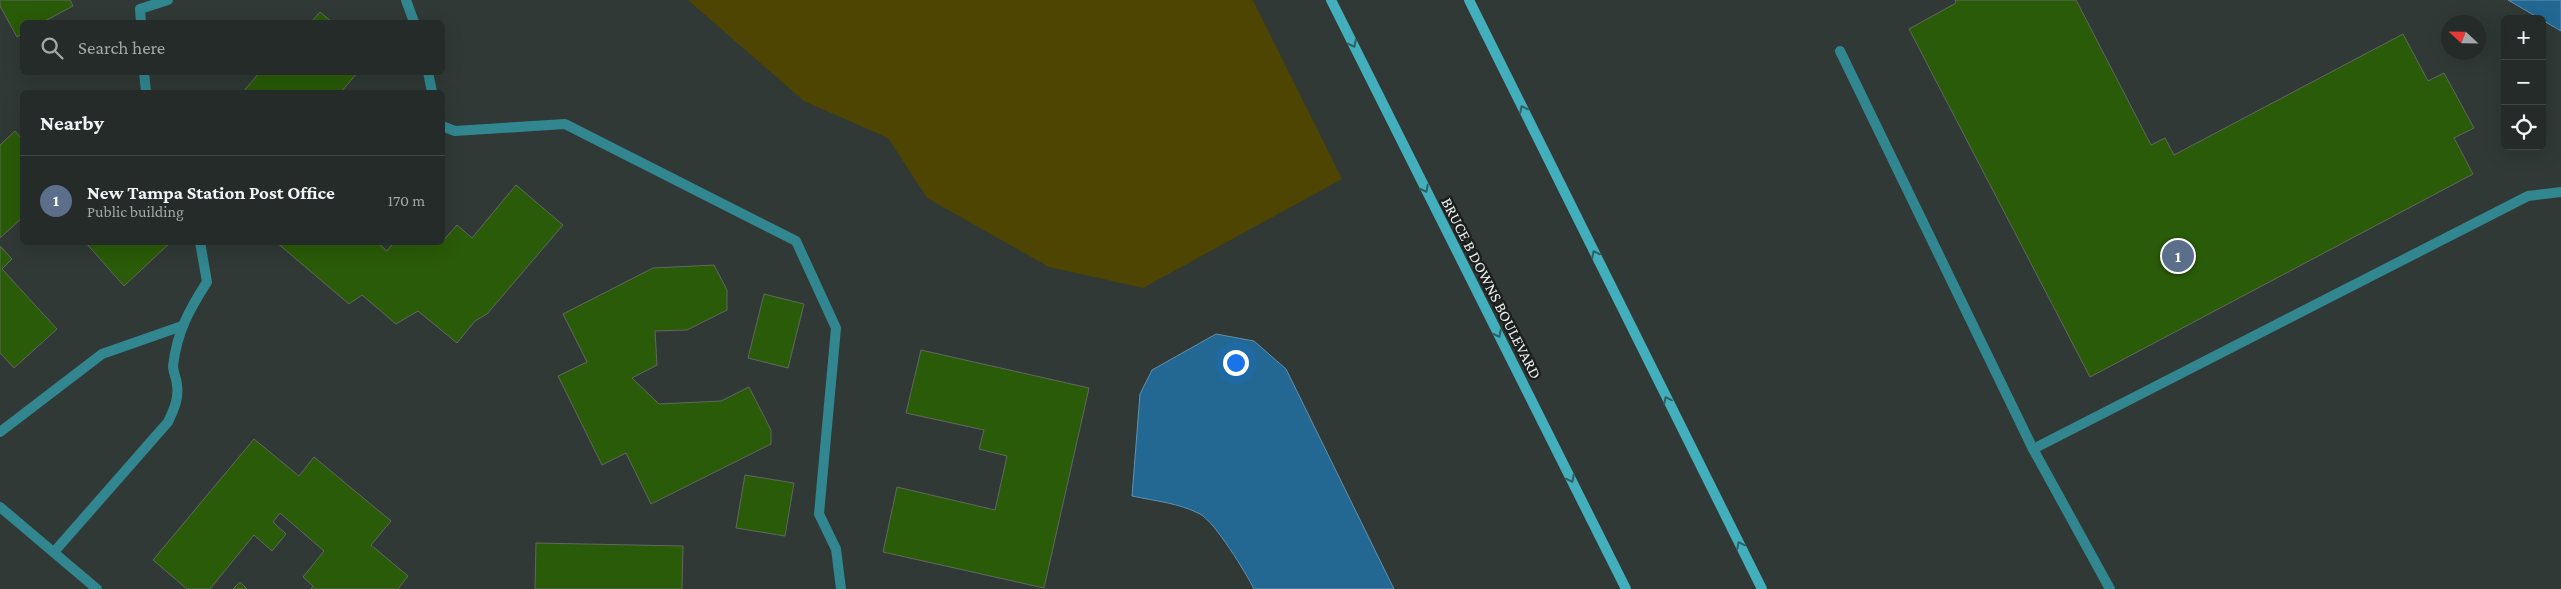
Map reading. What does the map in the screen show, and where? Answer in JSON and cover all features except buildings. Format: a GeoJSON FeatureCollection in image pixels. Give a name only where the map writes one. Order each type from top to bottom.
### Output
{"type":"FeatureCollection","features":[{"type":"Feature","properties":{"kind":"main road","name":"BRUCE B DOWNS BOULEVARD"},"geometry":{"type":"LineString","coordinates":[[1331,0],[1626,589]]}},
{"type":"Feature","properties":{"kind":"main road"},"geometry":{"type":"LineString","coordinates":[[1468,0],[1762,589]]}},
{"type":"Feature","properties":{"kind":"street"},"geometry":{"type":"LineString","coordinates":[[141,20],[140,9],[168,0]]}},
{"type":"Feature","properties":{"kind":"street"},"geometry":{"type":"LineString","coordinates":[[406,0],[413,20]]}},
{"type":"Feature","properties":{"kind":"street"},"geometry":{"type":"LineString","coordinates":[[1840,51],[2033,449],[2110,589]]}},
{"type":"Feature","properties":{"kind":"street"},"geometry":{"type":"LineString","coordinates":[[144,75],[146,90]]}},
{"type":"Feature","properties":{"kind":"street"},"geometry":{"type":"LineString","coordinates":[[429,75],[432,90]]}},
{"type":"Feature","properties":{"kind":"street"},"geometry":{"type":"LineString","coordinates":[[445,127],[455,131],[565,124],[796,241],[836,328],[819,514],[836,549],[841,589]]}},
{"type":"Feature","properties":{"kind":"street"},"geometry":{"type":"LineString","coordinates":[[2033,449],[2528,196],[2561,192]]}},
{"type":"Feature","properties":{"kind":"street"},"geometry":{"type":"LineString","coordinates":[[54,552],[168,422],[178,400],[178,385],[173,368],[182,326],[187,312],[207,282],[201,245]]}},
{"type":"Feature","properties":{"kind":"street"},"geometry":{"type":"LineString","coordinates":[[0,432],[102,354],[182,326]]}},
{"type":"Feature","properties":{"kind":"street"},"geometry":{"type":"LineString","coordinates":[[0,507],[97,589]]}},
{"type":"Feature","properties":{"kind":"shaded area"},"geometry":{"type":"Polygon","coordinates":[[[688,0],[1253,0],[1342,179],[1143,288],[1049,267],[927,198],[888,138],[804,101],[688,0]]]}},
{"type":"Feature","properties":{"kind":"water"},"geometry":{"type":"Polygon","coordinates":[[[2508,0],[2561,0],[2561,31],[2546,22],[2546,15],[2534,15],[2508,0]]]}},
{"type":"Feature","properties":{"kind":"water"},"geometry":{"type":"Polygon","coordinates":[[[1216,334],[1254,341],[1286,369],[1394,589],[1254,589],[1222,537],[1200,514],[1175,505],[1132,496],[1140,394],[1152,370],[1216,334]]]}},
{"type":"Feature","properties":{"kind":"place","name":"New Tampa Station Post Office"},"geometry":{"type":"Point","coordinates":[2178,256]}}]}
